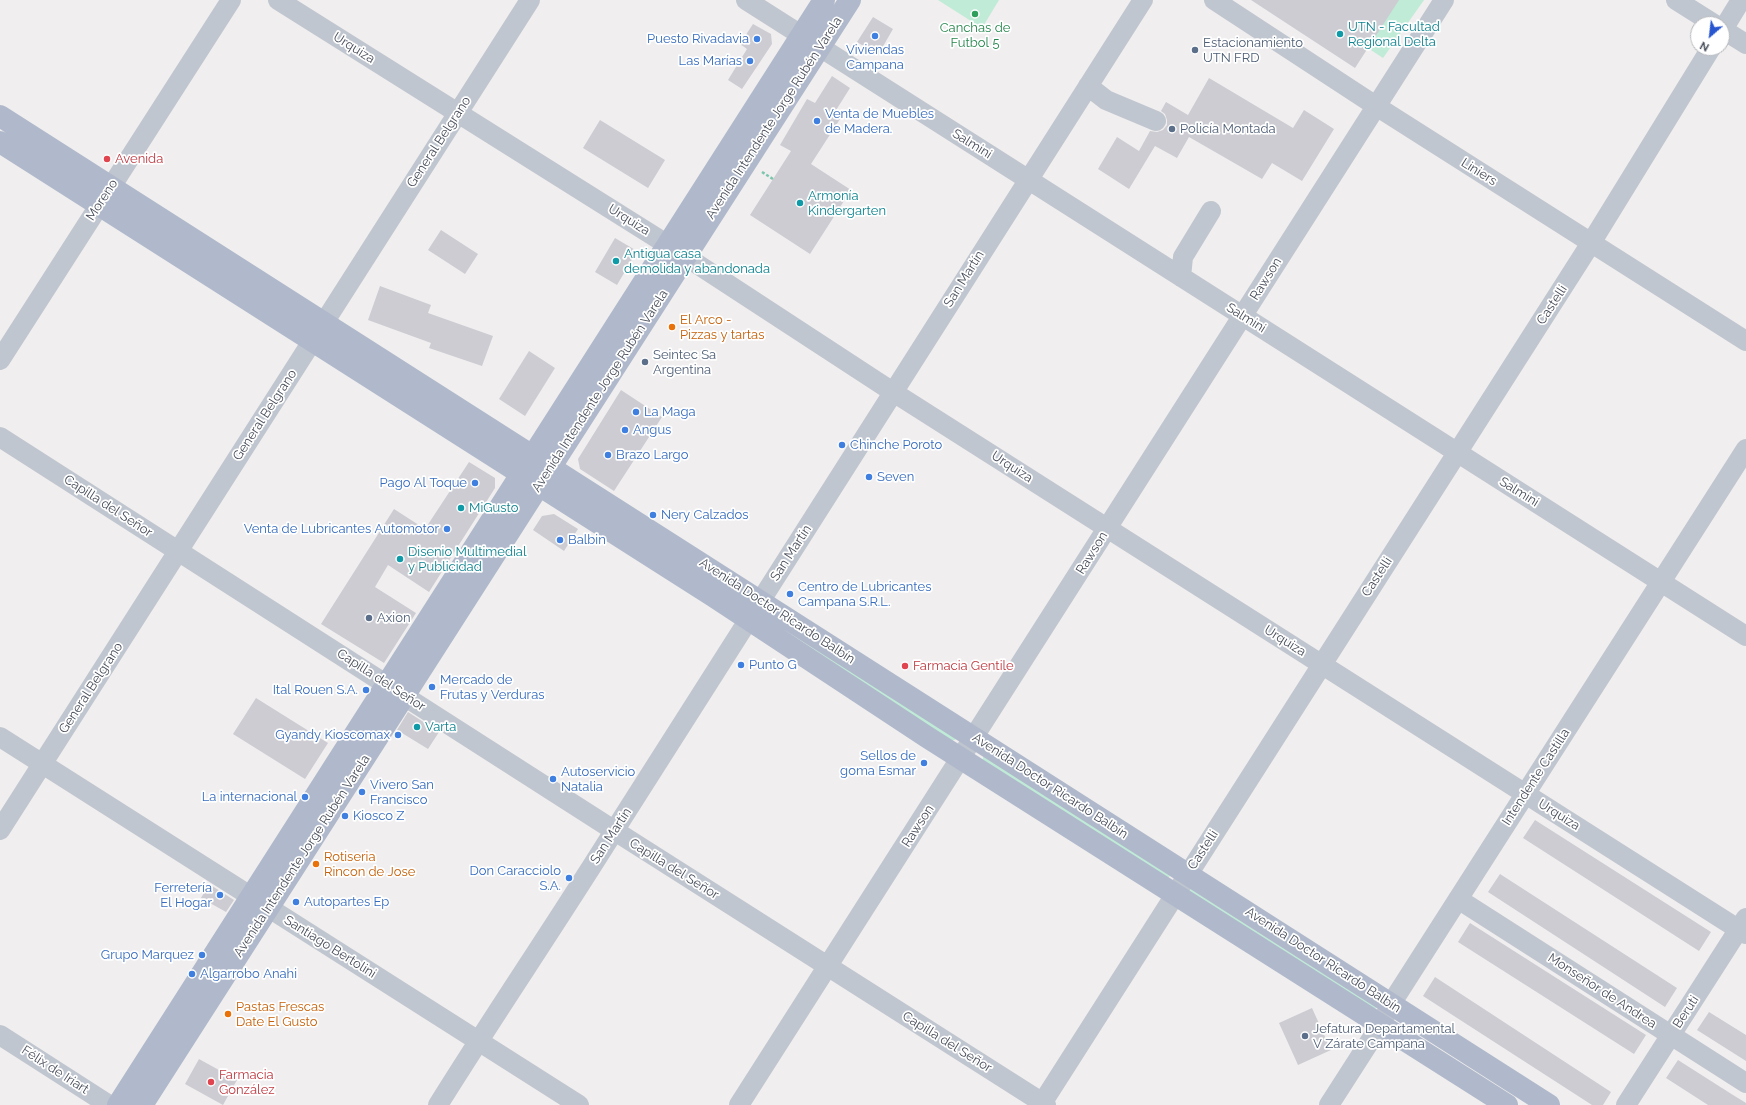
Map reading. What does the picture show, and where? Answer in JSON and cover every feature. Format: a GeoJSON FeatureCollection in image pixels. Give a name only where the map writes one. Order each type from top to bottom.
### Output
{"type":"FeatureCollection","features":[{"type":"Feature","properties":{"kind":"main road","name":"Avenida Intendente Jorge Rubén Varela"},"geometry":{"type":"LineString","coordinates":[[397,690],[533,455],[824,0]]}},
{"type":"Feature","properties":{"kind":"main road","name":"Avenida Intendente Jorge Rubén Varela"},"geometry":{"type":"LineString","coordinates":[[118,1105],[259,902],[397,690],[540,485],[850,0]]}},
{"type":"Feature","properties":{"kind":"main road","name":"Avenida Doctor Ricardo Balbín"},"geometry":{"type":"LineString","coordinates":[[0,116],[1549,1105]]}},
{"type":"Feature","properties":{"kind":"main road","name":"Avenida Doctor Ricardo Balbín"},"geometry":{"type":"LineString","coordinates":[[0,142],[522,473],[961,759],[1507,1105]]}},
{"type":"Feature","properties":{"kind":"main road","name":"Avenida Intendente Jorge Rubén Varela"},"geometry":{"type":"LineString","coordinates":[[142,1105],[259,902]]}},
{"type":"Feature","properties":{"kind":"street","name":"Moreno"},"geometry":{"type":"LineString","coordinates":[[0,360],[231,0]]}},
{"type":"Feature","properties":{"kind":"street","name":"Urquiza"},"geometry":{"type":"LineString","coordinates":[[278,0],[668,245],[893,392],[1525,794],[1744,927]]}},
{"type":"Feature","properties":{"kind":"street","name":"General Belgrano"},"geometry":{"type":"LineString","coordinates":[[0,830],[530,0]]}},
{"type":"Feature","properties":{"kind":"street","name":"Salmini"},"geometry":{"type":"LineString","coordinates":[[746,0],[1746,636]]}},
{"type":"Feature","properties":{"kind":"street","name":"San Martín"},"geometry":{"type":"LineString","coordinates":[[438,1105],[615,831],[760,600],[1143,0]]}},
{"type":"Feature","properties":{"kind":"street","name":"Liniers"},"geometry":{"type":"LineString","coordinates":[[1214,0],[1376,106],[1746,341]]}},
{"type":"Feature","properties":{"kind":"street","name":"Rawson"},"geometry":{"type":"LineString","coordinates":[[739,1105],[1444,0]]}},
{"type":"Feature","properties":{"kind":"street"},"geometry":{"type":"LineString","coordinates":[[1676,0],[1701,16]]}},
{"type":"Feature","properties":{"kind":"street"},"geometry":{"type":"LineString","coordinates":[[1729,16],[1741,0]]}},
{"type":"Feature","properties":{"kind":"street"},"geometry":{"type":"LineString","coordinates":[[1730,34],[1746,44]]}},
{"type":"Feature","properties":{"kind":"street","name":"Castelli"},"geometry":{"type":"LineString","coordinates":[[1043,1104],[1175,894],[1591,243],[1706,56]]}},
{"type":"Feature","properties":{"kind":"street"},"geometry":{"type":"LineString","coordinates":[[1088,86],[1106,100],[1156,120]]}},
{"type":"Feature","properties":{"kind":"street"},"geometry":{"type":"LineString","coordinates":[[1181,277],[1183,257],[1211,211]]}},
{"type":"Feature","properties":{"kind":"street","name":"Capilla del Señor"},"geometry":{"type":"LineString","coordinates":[[0,437],[179,550],[615,831],[1043,1104]]}},
{"type":"Feature","properties":{"kind":"street","name":"Intendente Castilla"},"geometry":{"type":"LineString","coordinates":[[1329,1105],[1381,1024],[1391,1004],[1746,450]]}},
{"type":"Feature","properties":{"kind":"street","name":"Santiago Bertolini"},"geometry":{"type":"LineString","coordinates":[[0,737],[579,1105]]}},
{"type":"Feature","properties":{"kind":"street","name":"Monseñor de Andrea"},"geometry":{"type":"LineString","coordinates":[[1458,899],[1746,1083]]}},
{"type":"Feature","properties":{"kind":"street","name":"Beruti"},"geometry":{"type":"LineString","coordinates":[[1626,1105],[1744,927]]}},
{"type":"Feature","properties":{"kind":"street","name":"Félix de Iriart"},"geometry":{"type":"LineString","coordinates":[[0,1036],[109,1105]]}},
{"type":"Feature","properties":{"kind":"green space","name":"Canchas de Futbol 5"},"geometry":{"type":"Polygon","coordinates":[[[938,0],[999,0],[982,28],[938,0]]]}},
{"type":"Feature","properties":{"kind":"green space"},"geometry":{"type":"Polygon","coordinates":[[[1296,0],[1424,0],[1383,58],[1296,0]]]}},
{"type":"Feature","properties":{"kind":"green space"},"geometry":{"type":"Polygon","coordinates":[[[770,620],[957,739],[951,741],[770,620]]]}},
{"type":"Feature","properties":{"kind":"green space"},"geometry":{"type":"Polygon","coordinates":[[[986,755],[1170,876],[1168,878],[983,760],[983,757],[986,755]]]}},
{"type":"Feature","properties":{"kind":"green space"},"geometry":{"type":"Polygon","coordinates":[[[1189,888],[1377,1008],[1374,1009],[1189,892],[1189,888]]]}},
{"type":"Feature","properties":{"kind":"building","name":"UTN - Facultad Regional Delta"},"geometry":{"type":"Polygon","coordinates":[[[1251,0],[1399,0],[1355,68],[1251,0]]]}},
{"type":"Feature","properties":{"kind":"building","name":"Viviendas Campana"},"geometry":{"type":"Polygon","coordinates":[[[873,17],[893,29],[878,55],[857,42],[873,17]]]}},
{"type":"Feature","properties":{"kind":"building"},"geometry":{"type":"Polygon","coordinates":[[[753,24],[771,34],[772,44],[742,89],[728,80],[747,49],[740,44],[753,24]]]}},
{"type":"Feature","properties":{"kind":"building","name":"Armonía Kindergarten"},"geometry":{"type":"Polygon","coordinates":[[[832,76],[850,88],[833,115],[840,119],[811,164],[851,190],[810,254],[750,215],[791,151],[780,145],[807,99],[815,103],[832,76]]]}},
{"type":"Feature","properties":{"kind":"building"},"geometry":{"type":"Polygon","coordinates":[[[1209,78],[1293,128],[1304,110],[1334,129],[1302,181],[1272,163],[1262,179],[1189,137],[1177,158],[1155,146],[1129,189],[1098,169],[1117,137],[1139,151],[1150,131],[1157,132],[1163,130],[1167,125],[1167,120],[1165,114],[1161,111],[1166,102],[1188,115],[1209,78]]]}},
{"type":"Feature","properties":{"kind":"building"},"geometry":{"type":"Polygon","coordinates":[[[600,120],[665,160],[648,188],[583,148],[600,120]]]}},
{"type":"Feature","properties":{"kind":"building"},"geometry":{"type":"Polygon","coordinates":[[[441,230],[478,254],[465,274],[428,250],[441,230]]]}},
{"type":"Feature","properties":{"kind":"building","name":"Antigua casa demolida y abandonada"},"geometry":{"type":"Polygon","coordinates":[[[615,238],[637,251],[617,285],[595,272],[615,238]]]}},
{"type":"Feature","properties":{"kind":"building"},"geometry":{"type":"Polygon","coordinates":[[[380,286],[431,305],[428,313],[493,336],[482,366],[429,348],[431,343],[368,320],[380,286]]]}},
{"type":"Feature","properties":{"kind":"building"},"geometry":{"type":"Polygon","coordinates":[[[529,351],[555,368],[525,416],[499,399],[529,351]]]}},
{"type":"Feature","properties":{"kind":"building"},"geometry":{"type":"Polygon","coordinates":[[[621,390],[662,417],[614,491],[580,469],[578,459],[621,390]]]}},
{"type":"Feature","properties":{"kind":"building"},"geometry":{"type":"Polygon","coordinates":[[[469,462],[495,478],[495,488],[429,592],[388,565],[375,587],[416,613],[384,663],[321,624],[394,509],[425,529],[469,462]]]}},
{"type":"Feature","properties":{"kind":"building","name":"Balbin"},"geometry":{"type":"Polygon","coordinates":[[[554,514],[578,529],[564,551],[533,530],[542,516],[554,514]]]}},
{"type":"Feature","properties":{"kind":"building"},"geometry":{"type":"Polygon","coordinates":[[[256,698],[328,743],[305,779],[233,734],[256,698]]]}},
{"type":"Feature","properties":{"kind":"building","name":"Varta"},"geometry":{"type":"Polygon","coordinates":[[[408,712],[439,732],[428,749],[397,730],[408,712]]]}},
{"type":"Feature","properties":{"kind":"building"},"geometry":{"type":"Polygon","coordinates":[[[1535,820],[1711,932],[1699,951],[1523,838],[1535,820]]]}},
{"type":"Feature","properties":{"kind":"building"},"geometry":{"type":"Polygon","coordinates":[[[1500,874],[1677,988],[1665,1007],[1488,892],[1500,874]]]}},
{"type":"Feature","properties":{"kind":"building","name":"Ferretería El Hogar"},"geometry":{"type":"Polygon","coordinates":[[[209,884],[234,900],[226,912],[201,898],[209,884]]]}},
{"type":"Feature","properties":{"kind":"building"},"geometry":{"type":"Polygon","coordinates":[[[1470,923],[1646,1035],[1634,1054],[1458,942],[1470,923]]]}},
{"type":"Feature","properties":{"kind":"building"},"geometry":{"type":"Polygon","coordinates":[[[1435,977],[1611,1092],[1603,1105],[1592,1105],[1423,996],[1435,977]]]}},
{"type":"Feature","properties":{"kind":"building","name":"Jefatura Departamental V Zárate Campana"},"geometry":{"type":"Polygon","coordinates":[[[1312,1008],[1331,1050],[1298,1065],[1279,1023],[1312,1008]]]}},
{"type":"Feature","properties":{"kind":"building"},"geometry":{"type":"Polygon","coordinates":[[[1709,1012],[1746,1035],[1746,1061],[1697,1030],[1709,1012]]]}},
{"type":"Feature","properties":{"kind":"building","name":"Farmacia González"},"geometry":{"type":"Polygon","coordinates":[[[199,1059],[237,1080],[223,1105],[185,1084],[199,1059]]]}},
{"type":"Feature","properties":{"kind":"building"},"geometry":{"type":"Polygon","coordinates":[[[1678,1060],[1746,1103],[1746,1105],[1708,1105],[1666,1078],[1678,1060]]]}},
{"type":"Feature","properties":{"kind":"place","name":"Canchas de Futbol 5"},"geometry":{"type":"Point","coordinates":[975,14]}},
{"type":"Feature","properties":{"kind":"place","name":"UTN - Facultad Regional Delta"},"geometry":{"type":"Point","coordinates":[1340,34]}},
{"type":"Feature","properties":{"kind":"place","name":"Viviendas Campana"},"geometry":{"type":"Point","coordinates":[875,36]}},
{"type":"Feature","properties":{"kind":"place","name":"Puesto Rivadavia"},"geometry":{"type":"Point","coordinates":[757,39]}},
{"type":"Feature","properties":{"kind":"place","name":"Estacionamiento UTN FRD"},"geometry":{"type":"Point","coordinates":[1195,50]}},
{"type":"Feature","properties":{"kind":"place","name":"Las Marías"},"geometry":{"type":"Point","coordinates":[750,61]}},
{"type":"Feature","properties":{"kind":"place","name":"Venta de Muebles de Madera."},"geometry":{"type":"Point","coordinates":[817,121]}},
{"type":"Feature","properties":{"kind":"place","name":"Policía Montada"},"geometry":{"type":"Point","coordinates":[1172,129]}},
{"type":"Feature","properties":{"kind":"place","name":"Avenida"},"geometry":{"type":"Point","coordinates":[107,159]}},
{"type":"Feature","properties":{"kind":"place","name":"Armonía Kindergarten"},"geometry":{"type":"Point","coordinates":[800,203]}},
{"type":"Feature","properties":{"kind":"place","name":"Antigua casa demolida y abandonada"},"geometry":{"type":"Point","coordinates":[616,261]}},
{"type":"Feature","properties":{"kind":"place","name":"El Arco - Pizzas y tartas"},"geometry":{"type":"Point","coordinates":[672,327]}},
{"type":"Feature","properties":{"kind":"place","name":"Seintec Sa Argentina"},"geometry":{"type":"Point","coordinates":[645,362]}},
{"type":"Feature","properties":{"kind":"place","name":"La Maga"},"geometry":{"type":"Point","coordinates":[636,412]}},
{"type":"Feature","properties":{"kind":"place","name":"Angus"},"geometry":{"type":"Point","coordinates":[625,430]}},
{"type":"Feature","properties":{"kind":"place","name":"Chinche Poroto"},"geometry":{"type":"Point","coordinates":[842,445]}},
{"type":"Feature","properties":{"kind":"place","name":"Brazo Largo"},"geometry":{"type":"Point","coordinates":[608,455]}},
{"type":"Feature","properties":{"kind":"place","name":"Seven"},"geometry":{"type":"Point","coordinates":[869,477]}},
{"type":"Feature","properties":{"kind":"place","name":"Pago Al Toque"},"geometry":{"type":"Point","coordinates":[475,483]}},
{"type":"Feature","properties":{"kind":"place","name":"MiGusto"},"geometry":{"type":"Point","coordinates":[461,508]}},
{"type":"Feature","properties":{"kind":"place","name":"Nery Calzados"},"geometry":{"type":"Point","coordinates":[653,515]}},
{"type":"Feature","properties":{"kind":"place","name":"Venta de Lubricantes Automotor"},"geometry":{"type":"Point","coordinates":[447,529]}},
{"type":"Feature","properties":{"kind":"place","name":"Balbin"},"geometry":{"type":"Point","coordinates":[560,540]}},
{"type":"Feature","properties":{"kind":"place","name":"Disenio Multimedial y Publicidad"},"geometry":{"type":"Point","coordinates":[400,559]}},
{"type":"Feature","properties":{"kind":"place","name":"Centro de Lubricantes Campana S.R.L."},"geometry":{"type":"Point","coordinates":[790,594]}},
{"type":"Feature","properties":{"kind":"place","name":"Axion"},"geometry":{"type":"Point","coordinates":[369,618]}},
{"type":"Feature","properties":{"kind":"place","name":"Punto G"},"geometry":{"type":"Point","coordinates":[741,665]}},
{"type":"Feature","properties":{"kind":"place","name":"Farmacia Gentile"},"geometry":{"type":"Point","coordinates":[905,666]}},
{"type":"Feature","properties":{"kind":"place","name":"Mercado de Frutas y Verduras"},"geometry":{"type":"Point","coordinates":[432,687]}},
{"type":"Feature","properties":{"kind":"place","name":"Ital Rouen S.A."},"geometry":{"type":"Point","coordinates":[366,690]}},
{"type":"Feature","properties":{"kind":"place","name":"Varta"},"geometry":{"type":"Point","coordinates":[417,727]}},
{"type":"Feature","properties":{"kind":"place","name":"Gyandy Kioscomax"},"geometry":{"type":"Point","coordinates":[398,735]}},
{"type":"Feature","properties":{"kind":"place","name":"Sellos de goma Esmar"},"geometry":{"type":"Point","coordinates":[924,763]}},
{"type":"Feature","properties":{"kind":"place","name":"Autoservicio Natalia"},"geometry":{"type":"Point","coordinates":[553,779]}},
{"type":"Feature","properties":{"kind":"place","name":"Vivero San Francisco"},"geometry":{"type":"Point","coordinates":[362,792]}},
{"type":"Feature","properties":{"kind":"place","name":"La internacional"},"geometry":{"type":"Point","coordinates":[305,797]}},
{"type":"Feature","properties":{"kind":"place","name":"Kiosco Z"},"geometry":{"type":"Point","coordinates":[345,816]}},
{"type":"Feature","properties":{"kind":"place","name":"Rotiseria Rincon de Jose"},"geometry":{"type":"Point","coordinates":[316,864]}},
{"type":"Feature","properties":{"kind":"place","name":"Don Caracciolo S.A."},"geometry":{"type":"Point","coordinates":[569,878]}},
{"type":"Feature","properties":{"kind":"place","name":"Ferretería El Hogar"},"geometry":{"type":"Point","coordinates":[220,895]}},
{"type":"Feature","properties":{"kind":"place","name":"Autopartes Ep"},"geometry":{"type":"Point","coordinates":[296,902]}},
{"type":"Feature","properties":{"kind":"place","name":"Grupo Marquez"},"geometry":{"type":"Point","coordinates":[202,955]}},
{"type":"Feature","properties":{"kind":"place","name":"Algarrobo Anahi"},"geometry":{"type":"Point","coordinates":[192,974]}},
{"type":"Feature","properties":{"kind":"place","name":"Pastas Frescas Date El Gusto"},"geometry":{"type":"Point","coordinates":[228,1014]}},
{"type":"Feature","properties":{"kind":"place","name":"Jefatura Departamental V Zárate Campana"},"geometry":{"type":"Point","coordinates":[1305,1036]}},
{"type":"Feature","properties":{"kind":"place","name":"Farmacia González"},"geometry":{"type":"Point","coordinates":[211,1082]}}]}
